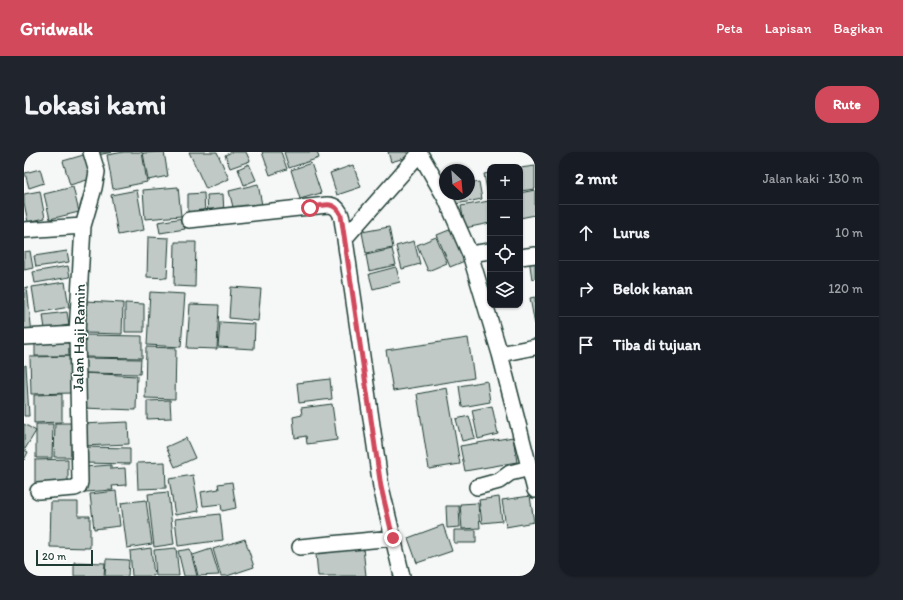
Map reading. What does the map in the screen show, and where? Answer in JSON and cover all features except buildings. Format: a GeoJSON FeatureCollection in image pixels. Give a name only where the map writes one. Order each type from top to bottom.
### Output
{"type":"FeatureCollection","features":[{"type":"Feature","properties":{"kind":"street","name":"Jalan Haji Ramin"},"geometry":{"type":"LineString","coordinates":[[38,491],[75,488],[80,482],[77,334],[83,226],[97,172],[91,152]]}},
{"type":"Feature","properties":{"kind":"street"},"geometry":{"type":"LineString","coordinates":[[345,238],[420,153],[446,199],[472,259],[500,354],[535,490]]}},
{"type":"Feature","properties":{"kind":"street"},"geometry":{"type":"LineString","coordinates":[[189,220],[332,205],[337,208],[341,215],[345,238],[381,487],[402,576]]}},
{"type":"Feature","properties":{"kind":"street"},"geometry":{"type":"LineString","coordinates":[[24,230],[83,226]]}},
{"type":"Feature","properties":{"kind":"street"},"geometry":{"type":"LineString","coordinates":[[523,247],[535,245]]}},
{"type":"Feature","properties":{"kind":"street"},"geometry":{"type":"LineString","coordinates":[[472,259],[487,252]]}},
{"type":"Feature","properties":{"kind":"street"},"geometry":{"type":"LineString","coordinates":[[523,257],[535,255]]}},
{"type":"Feature","properties":{"kind":"street"},"geometry":{"type":"LineString","coordinates":[[472,259],[487,262]]}},
{"type":"Feature","properties":{"kind":"street"},"geometry":{"type":"LineString","coordinates":[[24,337],[77,334]]}},
{"type":"Feature","properties":{"kind":"street"},"geometry":{"type":"LineString","coordinates":[[500,354],[535,347]]}},
{"type":"Feature","properties":{"kind":"street"},"geometry":{"type":"LineString","coordinates":[[477,487],[499,481],[510,473],[530,468]]}},
{"type":"Feature","properties":{"kind":"street"},"geometry":{"type":"LineString","coordinates":[[300,547],[393,538]]}},
{"type":"Feature","properties":{"kind":"route"},"geometry":{"type":"LineString","coordinates":[[310,208],[332,205],[337,208],[341,215],[381,487],[393,538]]}}]}
